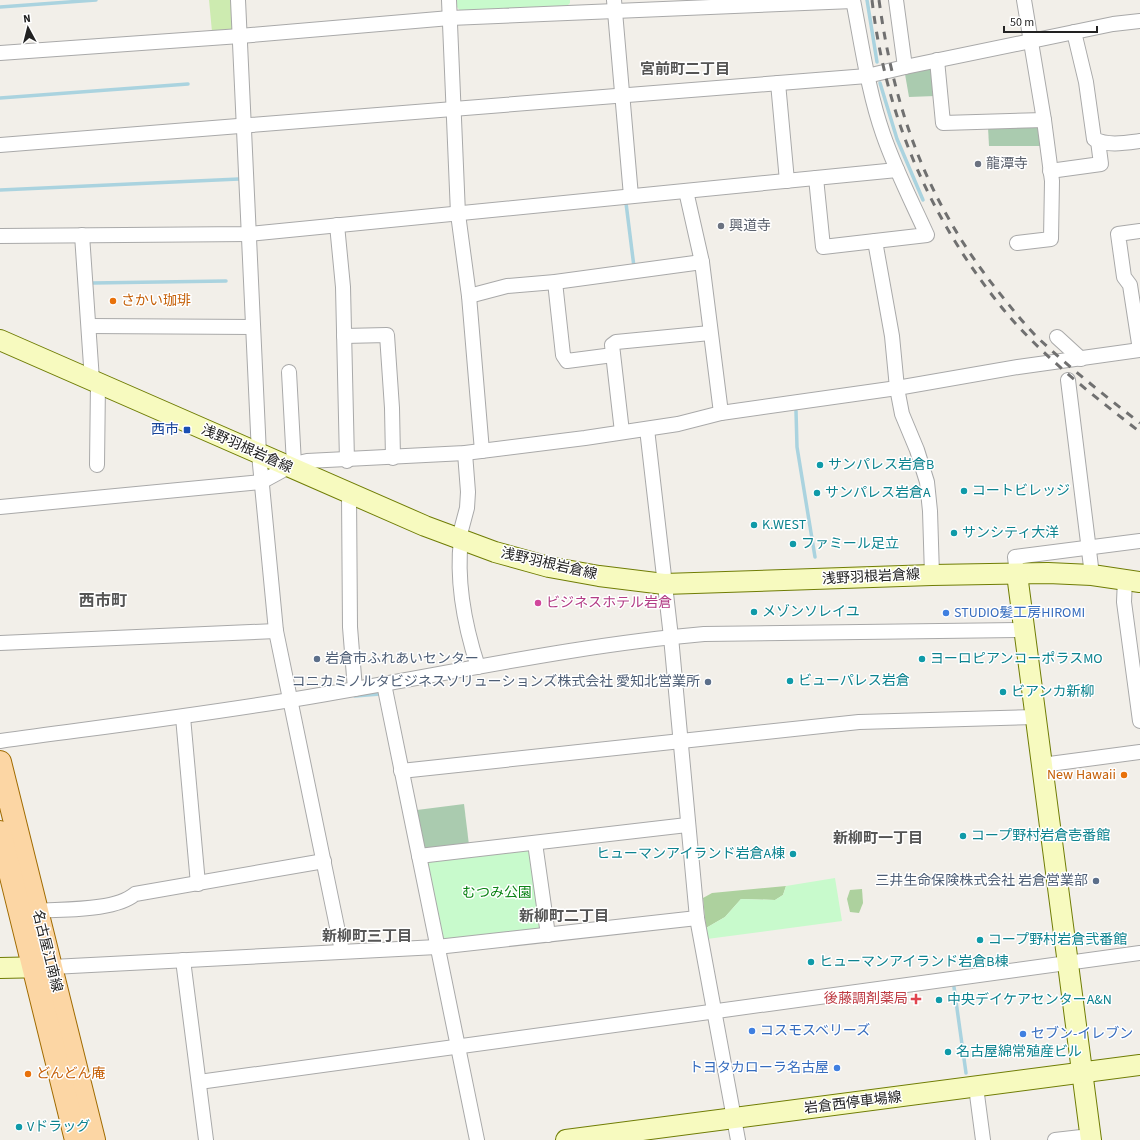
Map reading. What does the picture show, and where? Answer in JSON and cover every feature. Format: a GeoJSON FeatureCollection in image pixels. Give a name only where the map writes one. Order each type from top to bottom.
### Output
{"type":"FeatureCollection","features":[{"type":"Feature","properties":{"kind":"main road","name":"浅野羽根岩倉線"},"geometry":{"type":"LineString","coordinates":[[0,340],[259,454],[291,465],[349,494],[495,552],[549,567],[599,576],[664,584],[932,575],[1017,574],[1092,575],[1132,581]]}},
{"type":"Feature","properties":{"kind":"main road"},"geometry":{"type":"LineString","coordinates":[[1017,574],[1069,963],[1090,1138]]}},
{"type":"Feature","properties":{"kind":"main road","name":"名古屋江南線"},"geometry":{"type":"LineString","coordinates":[[0,762],[38,911],[42,967],[76,1140]]}},
{"type":"Feature","properties":{"kind":"main road","name":"名古屋江南線"},"geometry":{"type":"LineString","coordinates":[[0,832],[94,1140]]}},
{"type":"Feature","properties":{"kind":"main road"},"geometry":{"type":"LineString","coordinates":[[0,968],[42,967]]}},
{"type":"Feature","properties":{"kind":"main road","name":"岩倉西停車場線"},"geometry":{"type":"LineString","coordinates":[[566,1140],[1140,1065]]}},
{"type":"Feature","properties":{"kind":"street"},"geometry":{"type":"LineString","coordinates":[[238,0],[259,454],[276,631],[342,951]]}},
{"type":"Feature","properties":{"kind":"street"},"geometry":{"type":"LineString","coordinates":[[449,0],[458,214],[469,296],[482,451]]}},
{"type":"Feature","properties":{"kind":"street"},"geometry":{"type":"LineString","coordinates":[[896,0],[905,67]]}},
{"type":"Feature","properties":{"kind":"street"},"geometry":{"type":"LineString","coordinates":[[1017,243],[1051,239],[1050,171],[1044,120],[1024,0]]}},
{"type":"Feature","properties":{"kind":"street"},"geometry":{"type":"LineString","coordinates":[[0,53],[240,36],[574,6],[853,1],[856,10],[867,76],[883,134],[897,170],[927,235],[823,247],[816,178]]}},
{"type":"Feature","properties":{"kind":"street"},"geometry":{"type":"LineString","coordinates":[[615,5],[631,196]]}},
{"type":"Feature","properties":{"kind":"street"},"geometry":{"type":"LineString","coordinates":[[0,145],[867,76],[1113,24],[1140,21]]}},
{"type":"Feature","properties":{"kind":"street"},"geometry":{"type":"LineString","coordinates":[[1074,32],[1086,82],[1094,139],[1116,144],[1140,141]]}},
{"type":"Feature","properties":{"kind":"street"},"geometry":{"type":"LineString","coordinates":[[937,60],[943,123],[1044,120]]}},
{"type":"Feature","properties":{"kind":"street"},"geometry":{"type":"LineString","coordinates":[[778,84],[787,181]]}},
{"type":"Feature","properties":{"kind":"street"},"geometry":{"type":"LineString","coordinates":[[1050,171],[1101,164],[1098,141]]}},
{"type":"Feature","properties":{"kind":"street"},"geometry":{"type":"LineString","coordinates":[[0,236],[249,234],[897,170]]}},
{"type":"Feature","properties":{"kind":"street"},"geometry":{"type":"LineString","coordinates":[[686,191],[702,262],[721,413]]}},
{"type":"Feature","properties":{"kind":"street"},"geometry":{"type":"LineString","coordinates":[[337,226],[343,287],[347,460]]}},
{"type":"Feature","properties":{"kind":"street"},"geometry":{"type":"LineString","coordinates":[[0,507],[262,482],[291,465],[307,461],[393,458],[482,451],[678,424],[721,413],[897,388],[1018,366],[1081,359],[1140,350],[1130,285],[1124,277],[1118,234],[1140,231]]}},
{"type":"Feature","properties":{"kind":"street"},"geometry":{"type":"LineString","coordinates":[[82,235],[95,381],[97,465]]}},
{"type":"Feature","properties":{"kind":"street"},"geometry":{"type":"LineString","coordinates":[[875,241],[892,336],[897,388],[902,414],[917,450],[927,482],[930,511],[932,575]]}},
{"type":"Feature","properties":{"kind":"street"},"geometry":{"type":"LineString","coordinates":[[469,296],[507,286],[555,282],[702,262]]}},
{"type":"Feature","properties":{"kind":"street"},"geometry":{"type":"LineString","coordinates":[[555,282],[563,355],[567,361],[613,355]]}},
{"type":"Feature","properties":{"kind":"street"},"geometry":{"type":"LineString","coordinates":[[89,326],[253,327]]}},
{"type":"Feature","properties":{"kind":"street"},"geometry":{"type":"LineString","coordinates":[[622,432],[612,345],[616,342],[710,333]]}},
{"type":"Feature","properties":{"kind":"street"},"geometry":{"type":"LineString","coordinates":[[344,336],[387,335],[392,408],[393,458]]}},
{"type":"Feature","properties":{"kind":"street"},"geometry":{"type":"LineString","coordinates":[[1057,337],[1081,359]]}},
{"type":"Feature","properties":{"kind":"street"},"geometry":{"type":"LineString","coordinates":[[289,372],[291,465]]}},
{"type":"Feature","properties":{"kind":"street"},"geometry":{"type":"LineString","coordinates":[[1068,380],[1092,575]]}},
{"type":"Feature","properties":{"kind":"street"},"geometry":{"type":"LineString","coordinates":[[647,428],[670,637],[697,918],[713,1012],[738,1140]]}},
{"type":"Feature","properties":{"kind":"street"},"geometry":{"type":"LineString","coordinates":[[465,453],[468,492],[467,508],[460,539],[458,562],[469,641],[478,667]]}},
{"type":"Feature","properties":{"kind":"street"},"geometry":{"type":"LineString","coordinates":[[349,494],[350,627],[355,689]]}},
{"type":"Feature","properties":{"kind":"street"},"geometry":{"type":"LineString","coordinates":[[1017,574],[1015,557],[1140,541]]}},
{"type":"Feature","properties":{"kind":"street"},"geometry":{"type":"LineString","coordinates":[[1132,581],[1124,602],[1140,721]]}},
{"type":"Feature","properties":{"kind":"street"},"geometry":{"type":"LineString","coordinates":[[0,741],[183,717],[560,653],[670,637],[704,634],[1025,630]]}},
{"type":"Feature","properties":{"kind":"street"},"geometry":{"type":"LineString","coordinates":[[0,643],[276,631]]}},
{"type":"Feature","properties":{"kind":"street"},"geometry":{"type":"LineString","coordinates":[[384,684],[477,1140]]}},
{"type":"Feature","properties":{"kind":"street"},"geometry":{"type":"LineString","coordinates":[[183,717],[198,884]]}},
{"type":"Feature","properties":{"kind":"street"},"geometry":{"type":"LineString","coordinates":[[401,772],[859,722],[1036,717]]}},
{"type":"Feature","properties":{"kind":"street"},"geometry":{"type":"LineString","coordinates":[[1042,765],[1140,752]]}},
{"type":"Feature","properties":{"kind":"street"},"geometry":{"type":"LineString","coordinates":[[419,856],[687,825]]}},
{"type":"Feature","properties":{"kind":"street"},"geometry":{"type":"LineString","coordinates":[[535,843],[548,935]]}},
{"type":"Feature","properties":{"kind":"street"},"geometry":{"type":"LineString","coordinates":[[38,911],[102,906],[128,900],[134,894],[324,861]]}},
{"type":"Feature","properties":{"kind":"street"},"geometry":{"type":"LineString","coordinates":[[42,967],[437,947],[697,918]]}},
{"type":"Feature","properties":{"kind":"street"},"geometry":{"type":"LineString","coordinates":[[199,1082],[1140,953]]}},
{"type":"Feature","properties":{"kind":"street"},"geometry":{"type":"LineString","coordinates":[[183,960],[206,1140]]}},
{"type":"Feature","properties":{"kind":"street"},"geometry":{"type":"LineString","coordinates":[[976,1087],[983,1140]]}},
{"type":"Feature","properties":{"kind":"street"},"geometry":{"type":"LineString","coordinates":[[1055,1140],[1090,1138]]}},
{"type":"Feature","properties":{"kind":"green space"},"geometry":{"type":"Polygon","coordinates":[[[209,0],[232,0],[234,26],[230,31],[212,32],[209,0]]]}},
{"type":"Feature","properties":{"kind":"green space"},"geometry":{"type":"Polygon","coordinates":[[[457,0],[570,0],[570,3],[566,7],[461,12],[457,7],[457,0]]]}},
{"type":"Feature","properties":{"kind":"green space"},"geometry":{"type":"Polygon","coordinates":[[[930,69],[934,74],[935,96],[909,97],[905,74],[930,69]]]}},
{"type":"Feature","properties":{"kind":"green space"},"geometry":{"type":"Polygon","coordinates":[[[1038,126],[1044,146],[989,146],[988,127],[1038,126]]]}},
{"type":"Feature","properties":{"kind":"green space"},"geometry":{"type":"Polygon","coordinates":[[[464,804],[469,845],[425,850],[417,810],[464,804]]]}},
{"type":"Feature","properties":{"kind":"green space","name":"むつみ公園"},"geometry":{"type":"Polygon","coordinates":[[[532,847],[542,929],[443,940],[428,863],[429,860],[532,847]]]}},
{"type":"Feature","properties":{"kind":"green space"},"geometry":{"type":"Polygon","coordinates":[[[835,878],[842,921],[707,939],[706,928],[725,917],[741,899],[775,900],[783,895],[786,886],[835,878]]]}},
{"type":"Feature","properties":{"kind":"green space"},"geometry":{"type":"Polygon","coordinates":[[[786,886],[783,895],[775,900],[741,899],[725,917],[706,928],[703,898],[712,893],[786,886]]]}},
{"type":"Feature","properties":{"kind":"green space"},"geometry":{"type":"Polygon","coordinates":[[[862,889],[863,903],[859,913],[850,912],[847,899],[850,890],[862,889]]]}},
{"type":"Feature","properties":{"kind":"waterway"},"geometry":{"type":"LineString","coordinates":[[0,7],[96,0]]}},
{"type":"Feature","properties":{"kind":"waterway"},"geometry":{"type":"LineString","coordinates":[[867,0],[877,62]]}},
{"type":"Feature","properties":{"kind":"waterway"},"geometry":{"type":"LineString","coordinates":[[880,83],[897,139],[923,200]]}},
{"type":"Feature","properties":{"kind":"waterway"},"geometry":{"type":"LineString","coordinates":[[0,98],[188,84]]}},
{"type":"Feature","properties":{"kind":"waterway"},"geometry":{"type":"LineString","coordinates":[[0,190],[239,179]]}},
{"type":"Feature","properties":{"kind":"waterway"},"geometry":{"type":"LineString","coordinates":[[623,203],[626,203],[634,267]]}},
{"type":"Feature","properties":{"kind":"waterway"},"geometry":{"type":"LineString","coordinates":[[92,283],[226,281]]}},
{"type":"Feature","properties":{"kind":"waterway"},"geometry":{"type":"LineString","coordinates":[[796,411],[797,447],[815,557]]}},
{"type":"Feature","properties":{"kind":"waterway"},"geometry":{"type":"LineString","coordinates":[[355,696],[380,694]]}},
{"type":"Feature","properties":{"kind":"waterway"},"geometry":{"type":"LineString","coordinates":[[954,987],[966,1073]]}},
{"type":"Feature","properties":{"kind":"railway"},"geometry":{"type":"LineString","coordinates":[[872,0],[878,42],[887,83],[899,122],[914,161],[931,198],[951,235],[999,304],[1030,339],[1065,372],[1140,432]]}},
{"type":"Feature","properties":{"kind":"railway"},"geometry":{"type":"LineString","coordinates":[[879,0],[894,79],[904,117],[917,153],[933,189],[951,223],[972,257],[1032,332],[1075,371],[1140,423]]}},
{"type":"Feature","properties":{"kind":"place","name":"龍潭寺"},"geometry":{"type":"Point","coordinates":[978,164]}},
{"type":"Feature","properties":{"kind":"place","name":"興道寺"},"geometry":{"type":"Point","coordinates":[721,226]}},
{"type":"Feature","properties":{"kind":"place","name":"さかい珈琲"},"geometry":{"type":"Point","coordinates":[113,301]}},
{"type":"Feature","properties":{"kind":"place","name":"西市"},"geometry":{"type":"Point","coordinates":[187,430]}},
{"type":"Feature","properties":{"kind":"place","name":"サンパレス岩倉B"},"geometry":{"type":"Point","coordinates":[820,465]}},
{"type":"Feature","properties":{"kind":"place","name":"コートビレッジ"},"geometry":{"type":"Point","coordinates":[964,491]}},
{"type":"Feature","properties":{"kind":"place","name":"サンパレス岩倉A"},"geometry":{"type":"Point","coordinates":[817,493]}},
{"type":"Feature","properties":{"kind":"place","name":"K.WEST"},"geometry":{"type":"Point","coordinates":[754,525]}},
{"type":"Feature","properties":{"kind":"place","name":"サンシティ大洋"},"geometry":{"type":"Point","coordinates":[954,533]}},
{"type":"Feature","properties":{"kind":"place","name":"ファミール足立"},"geometry":{"type":"Point","coordinates":[793,544]}},
{"type":"Feature","properties":{"kind":"place","name":"ビジネスホテル岩倉"},"geometry":{"type":"Point","coordinates":[538,603]}},
{"type":"Feature","properties":{"kind":"place","name":"メゾンソレイユ"},"geometry":{"type":"Point","coordinates":[754,612]}},
{"type":"Feature","properties":{"kind":"place","name":"STUDIO髪工房HIROMI"},"geometry":{"type":"Point","coordinates":[946,613]}},
{"type":"Feature","properties":{"kind":"place","name":"岩倉市ふれあいセンター"},"geometry":{"type":"Point","coordinates":[317,659]}},
{"type":"Feature","properties":{"kind":"place","name":"ヨーロピアンコーポラスMO"},"geometry":{"type":"Point","coordinates":[922,659]}},
{"type":"Feature","properties":{"kind":"place","name":"ビューパレス岩倉"},"geometry":{"type":"Point","coordinates":[790,681]}},
{"type":"Feature","properties":{"kind":"place","name":"コニカミノルタビジネスソリューションズ株式会社 愛知北営業所"},"geometry":{"type":"Point","coordinates":[708,682]}},
{"type":"Feature","properties":{"kind":"place","name":"ビアンカ新柳"},"geometry":{"type":"Point","coordinates":[1003,692]}},
{"type":"Feature","properties":{"kind":"place","name":"New Hawaii"},"geometry":{"type":"Point","coordinates":[1124,775]}},
{"type":"Feature","properties":{"kind":"place","name":"コープ野村岩倉壱番館"},"geometry":{"type":"Point","coordinates":[963,836]}},
{"type":"Feature","properties":{"kind":"place","name":"ヒューマンアイランド岩倉A棟"},"geometry":{"type":"Point","coordinates":[793,854]}},
{"type":"Feature","properties":{"kind":"place","name":"三井生命保険株式会社 岩倉営業部"},"geometry":{"type":"Point","coordinates":[1096,881]}},
{"type":"Feature","properties":{"kind":"place","name":"コープ野村岩倉弐番館"},"geometry":{"type":"Point","coordinates":[980,940]}},
{"type":"Feature","properties":{"kind":"place","name":"ヒューマンアイランド岩倉B棟"},"geometry":{"type":"Point","coordinates":[811,962]}},
{"type":"Feature","properties":{"kind":"place","name":"後藤調剤薬局"},"geometry":{"type":"Point","coordinates":[916,999]}},
{"type":"Feature","properties":{"kind":"place","name":"中央デイケアセンターA&N"},"geometry":{"type":"Point","coordinates":[939,1000]}},
{"type":"Feature","properties":{"kind":"place","name":"コスモスベリーズ"},"geometry":{"type":"Point","coordinates":[752,1031]}},
{"type":"Feature","properties":{"kind":"place","name":"セブン-イレブン"},"geometry":{"type":"Point","coordinates":[1023,1034]}},
{"type":"Feature","properties":{"kind":"place","name":"名古屋綿常殖産ビル"},"geometry":{"type":"Point","coordinates":[948,1052]}},
{"type":"Feature","properties":{"kind":"place","name":"トヨタカローラ名古屋"},"geometry":{"type":"Point","coordinates":[837,1068]}},
{"type":"Feature","properties":{"kind":"place","name":"どんどん庵"},"geometry":{"type":"Point","coordinates":[28,1074]}},
{"type":"Feature","properties":{"kind":"place","name":"Vドラッグ"},"geometry":{"type":"Point","coordinates":[19,1127]}},
{"type":"Feature","properties":{"kind":"district","name":"宮前町二丁目"},"geometry":{"type":"Point","coordinates":[685,69]}},
{"type":"Feature","properties":{"kind":"district","name":"西市町"},"geometry":{"type":"Point","coordinates":[103,601]}},
{"type":"Feature","properties":{"kind":"district","name":"新柳町一丁目"},"geometry":{"type":"Point","coordinates":[878,838]}},
{"type":"Feature","properties":{"kind":"district","name":"新柳町二丁目"},"geometry":{"type":"Point","coordinates":[564,916]}},
{"type":"Feature","properties":{"kind":"district","name":"新柳町三丁目"},"geometry":{"type":"Point","coordinates":[367,936]}}]}
